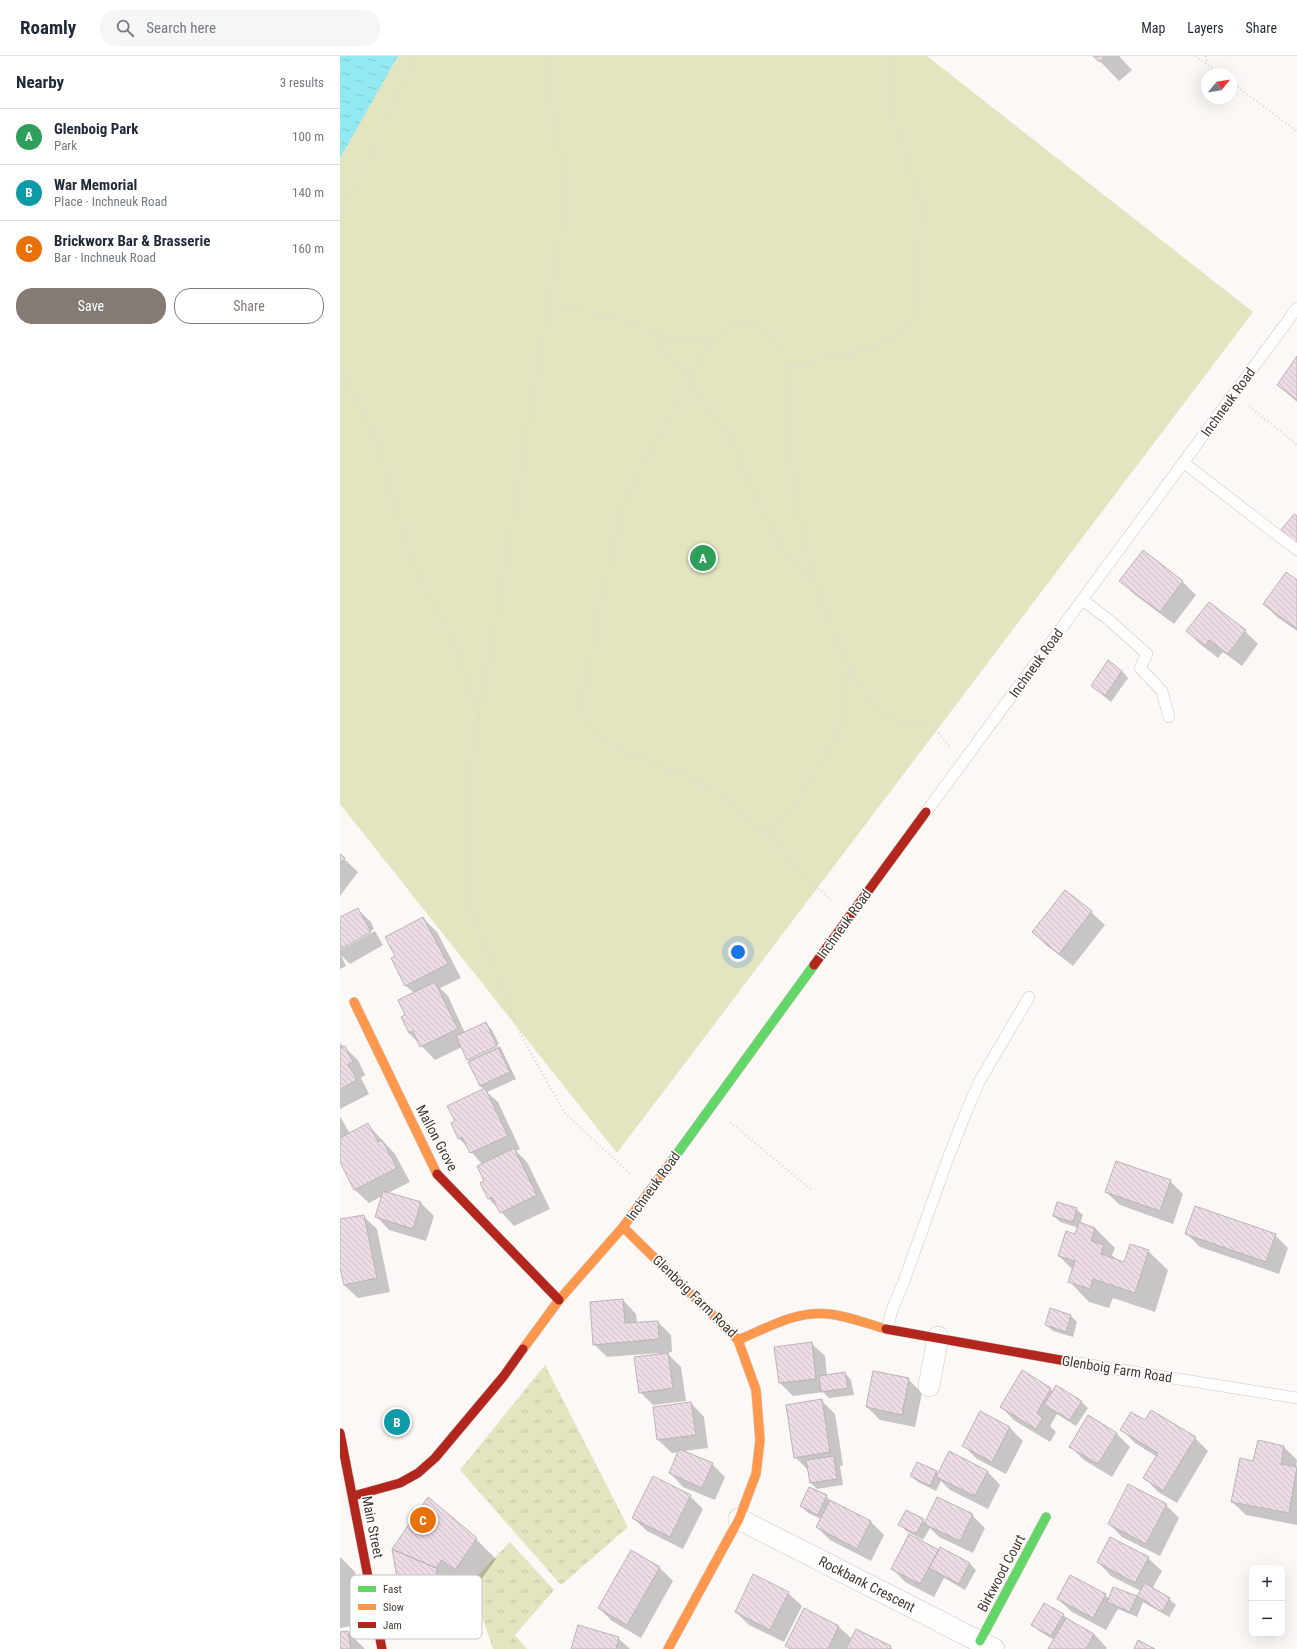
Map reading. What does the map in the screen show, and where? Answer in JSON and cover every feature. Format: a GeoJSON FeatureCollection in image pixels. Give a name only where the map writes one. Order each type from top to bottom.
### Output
{"type":"FeatureCollection","features":[{"type":"Feature","properties":{"kind":"street","name":"Inchneuk Road"},"geometry":{"type":"LineString","coordinates":[[346,1499],[400,1483],[418,1473],[435,1458],[503,1377],[559,1300],[624,1227],[926,812]]}},
{"type":"Feature","properties":{"kind":"street","name":"Mallon Grove"},"geometry":{"type":"LineString","coordinates":[[354,1002],[438,1176],[559,1300]]}},
{"type":"Feature","properties":{"kind":"street","name":"Glenboig Farm Road"},"geometry":{"type":"LineString","coordinates":[[624,1227],[738,1340],[789,1318],[809,1314],[829,1314],[887,1329],[1066,1361]]}},
{"type":"Feature","properties":{"kind":"street"},"geometry":{"type":"LineString","coordinates":[[929,1386],[938,1338]]}},
{"type":"Feature","properties":{"kind":"street"},"geometry":{"type":"LineString","coordinates":[[668,1649],[739,1519],[756,1474],[760,1440],[756,1390],[738,1340]]}},
{"type":"Feature","properties":{"kind":"street","name":"Main Street"},"geometry":{"type":"LineString","coordinates":[[340,1433],[346,1499],[364,1575]]}},
{"type":"Feature","properties":{"kind":"street","name":"Birkwood Court"},"geometry":{"type":"LineString","coordinates":[[987,1645],[1046,1517]]}},
{"type":"Feature","properties":{"kind":"street","name":"Rockbank Crescent"},"geometry":{"type":"LineString","coordinates":[[739,1519],[987,1645]]}},
{"type":"Feature","properties":{"kind":"street","name":"Main Street"},"geometry":{"type":"LineString","coordinates":[[380,1639],[382,1649]]}},
{"type":"Feature","properties":{"kind":"lane","name":"Inchneuk Road"},"geometry":{"type":"LineString","coordinates":[[926,812],[1297,308]]}},
{"type":"Feature","properties":{"kind":"lane"},"geometry":{"type":"LineString","coordinates":[[1184,463],[1297,550]]}},
{"type":"Feature","properties":{"kind":"lane"},"geometry":{"type":"LineString","coordinates":[[1082,600],[1109,620],[1147,654],[1140,668],[1162,691],[1169,717]]}},
{"type":"Feature","properties":{"kind":"lane"},"geometry":{"type":"LineString","coordinates":[[887,1329],[892,1310],[903,1284],[947,1161],[979,1082],[1029,997]]}},
{"type":"Feature","properties":{"kind":"lane","name":"Glenboig Farm Road"},"geometry":{"type":"LineString","coordinates":[[1066,1361],[1297,1398]]}},
{"type":"Feature","properties":{"kind":"path"},"geometry":{"type":"LineString","coordinates":[[340,214],[417,56]]}},
{"type":"Feature","properties":{"kind":"path"},"geometry":{"type":"LineString","coordinates":[[549,56],[547,77],[567,196],[468,782],[470,906],[519,1030],[564,1112],[649,1192]]}},
{"type":"Feature","properties":{"kind":"path"},"geometry":{"type":"LineString","coordinates":[[786,368],[878,346],[914,321],[922,206],[893,115],[893,56]]}},
{"type":"Feature","properties":{"kind":"path"},"geometry":{"type":"LineString","coordinates":[[1195,56],[1212,68]]}},
{"type":"Feature","properties":{"kind":"path"},"geometry":{"type":"LineString","coordinates":[[1206,56],[1207,64]]}},
{"type":"Feature","properties":{"kind":"path"},"geometry":{"type":"LineString","coordinates":[[1237,86],[1297,131]]}},
{"type":"Feature","properties":{"kind":"path"},"geometry":{"type":"LineString","coordinates":[[549,303],[627,321],[676,341],[691,342],[714,339]]}},
{"type":"Feature","properties":{"kind":"path"},"geometry":{"type":"LineString","coordinates":[[850,916],[808,879],[768,835],[728,803],[720,794],[682,774],[627,752],[605,741],[594,731],[582,714],[582,699],[593,650],[598,613],[615,538],[625,503],[644,459],[662,431],[708,346],[714,339],[738,324],[744,322],[758,326],[769,333],[779,344],[786,368],[789,441],[802,533],[820,597],[849,669],[867,696],[886,715],[902,724],[929,727],[938,732],[962,762]]}},
{"type":"Feature","properties":{"kind":"path"},"geometry":{"type":"LineString","coordinates":[[651,331],[659,344],[678,363],[695,387],[694,390],[704,404],[723,424],[737,447],[746,478],[765,518],[800,572],[815,581]]}},
{"type":"Feature","properties":{"kind":"path"},"geometry":{"type":"LineString","coordinates":[[340,369],[374,434],[400,522],[420,580],[450,632],[479,717]]}},
{"type":"Feature","properties":{"kind":"path"},"geometry":{"type":"LineString","coordinates":[[1234,394],[1297,445]]}},
{"type":"Feature","properties":{"kind":"path"},"geometry":{"type":"LineString","coordinates":[[768,835],[775,830],[805,789],[843,723],[846,708],[845,687],[849,669]]}},
{"type":"Feature","properties":{"kind":"path"},"geometry":{"type":"LineString","coordinates":[[711,1106],[813,1191]]}},
{"type":"Feature","properties":{"kind":"green space"},"geometry":{"type":"Polygon","coordinates":[[[340,56],[927,56],[1253,312],[617,1153],[340,804],[340,56]]]}},
{"type":"Feature","properties":{"kind":"green space"},"geometry":{"type":"Polygon","coordinates":[[[545,1365],[628,1527],[561,1585],[460,1470],[545,1365]]]}},
{"type":"Feature","properties":{"kind":"green space"},"geometry":{"type":"Polygon","coordinates":[[[510,1542],[554,1590],[515,1635],[527,1649],[493,1649],[482,1616],[482,1575],[478,1575],[510,1542]]]}},
{"type":"Feature","properties":{"kind":"water"},"geometry":{"type":"Polygon","coordinates":[[[340,56],[398,56],[340,158],[340,56]]]}},
{"type":"Feature","properties":{"kind":"building"},"geometry":{"type":"Polygon","coordinates":[[[1093,56],[1106,56],[1099,62],[1093,56]]]}},
{"type":"Feature","properties":{"kind":"building"},"geometry":{"type":"Polygon","coordinates":[[[1297,356],[1297,400],[1277,385],[1297,356]]]}},
{"type":"Feature","properties":{"kind":"building"},"geometry":{"type":"Polygon","coordinates":[[[1294,514],[1297,516],[1297,546],[1280,531],[1294,514]]]}},
{"type":"Feature","properties":{"kind":"building"},"geometry":{"type":"Polygon","coordinates":[[[1143,550],[1183,581],[1160,612],[1119,581],[1143,550]]]}},
{"type":"Feature","properties":{"kind":"building"},"geometry":{"type":"Polygon","coordinates":[[[1286,572],[1297,580],[1297,629],[1263,604],[1286,572]]]}},
{"type":"Feature","properties":{"kind":"building"},"geometry":{"type":"Polygon","coordinates":[[[1209,602],[1246,630],[1228,654],[1209,640],[1205,646],[1186,631],[1209,602]]]}},
{"type":"Feature","properties":{"kind":"building"},"geometry":{"type":"Polygon","coordinates":[[[1108,660],[1122,671],[1105,696],[1091,686],[1108,660]]]}},
{"type":"Feature","properties":{"kind":"building"},"geometry":{"type":"Polygon","coordinates":[[[340,854],[345,858],[340,865],[340,854]]]}},
{"type":"Feature","properties":{"kind":"building"},"geometry":{"type":"Polygon","coordinates":[[[1065,890],[1092,911],[1059,954],[1032,932],[1065,890]]]}},
{"type":"Feature","properties":{"kind":"building"},"geometry":{"type":"Polygon","coordinates":[[[358,908],[371,932],[340,949],[340,917],[358,908]]]}},
{"type":"Feature","properties":{"kind":"building"},"geometry":{"type":"Polygon","coordinates":[[[423,917],[448,964],[405,986],[391,958],[395,956],[385,937],[423,917]]]}},
{"type":"Feature","properties":{"kind":"building"},"geometry":{"type":"Polygon","coordinates":[[[435,982],[458,1029],[420,1047],[413,1031],[409,1033],[401,1017],[405,1015],[398,1000],[435,982]]]}},
{"type":"Feature","properties":{"kind":"building"},"geometry":{"type":"Polygon","coordinates":[[[486,1022],[497,1046],[467,1060],[456,1036],[486,1022]]]}},
{"type":"Feature","properties":{"kind":"building"},"geometry":{"type":"Polygon","coordinates":[[[345,1046],[353,1062],[348,1064],[357,1080],[340,1089],[340,1048],[345,1046]]]}},
{"type":"Feature","properties":{"kind":"building"},"geometry":{"type":"Polygon","coordinates":[[[498,1048],[510,1072],[480,1086],[468,1062],[498,1048]]]}},
{"type":"Feature","properties":{"kind":"building"},"geometry":{"type":"Polygon","coordinates":[[[485,1088],[508,1136],[470,1153],[462,1137],[458,1139],[451,1123],[455,1121],[447,1106],[485,1088]]]}},
{"type":"Feature","properties":{"kind":"building"},"geometry":{"type":"Polygon","coordinates":[[[368,1123],[378,1142],[382,1140],[397,1168],[354,1190],[340,1162],[340,1138],[368,1123]]]}},
{"type":"Feature","properties":{"kind":"building"},"geometry":{"type":"Polygon","coordinates":[[[514,1148],[537,1195],[500,1213],[492,1197],[488,1199],[480,1183],[484,1181],[477,1166],[514,1148]]]}},
{"type":"Feature","properties":{"kind":"building"},"geometry":{"type":"Polygon","coordinates":[[[1116,1161],[1171,1180],[1160,1211],[1105,1192],[1116,1161]]]}},
{"type":"Feature","properties":{"kind":"building"},"geometry":{"type":"Polygon","coordinates":[[[383,1191],[421,1202],[413,1229],[375,1217],[383,1191]]]}},
{"type":"Feature","properties":{"kind":"building"},"geometry":{"type":"Polygon","coordinates":[[[1057,1202],[1077,1208],[1073,1222],[1053,1216],[1057,1202]]]}},
{"type":"Feature","properties":{"kind":"building"},"geometry":{"type":"Polygon","coordinates":[[[1195,1206],[1276,1234],[1266,1262],[1185,1234],[1195,1206]]]}},
{"type":"Feature","properties":{"kind":"building"},"geometry":{"type":"Polygon","coordinates":[[[364,1215],[377,1278],[344,1285],[340,1268],[340,1219],[364,1215]]]}},
{"type":"Feature","properties":{"kind":"building"},"geometry":{"type":"Polygon","coordinates":[[[1079,1222],[1095,1228],[1091,1241],[1104,1245],[1101,1254],[1124,1262],[1130,1244],[1149,1250],[1135,1293],[1093,1279],[1090,1289],[1068,1282],[1075,1261],[1058,1256],[1066,1231],[1075,1234],[1079,1222]]]}},
{"type":"Feature","properties":{"kind":"building"},"geometry":{"type":"Polygon","coordinates":[[[623,1299],[625,1323],[658,1321],[659,1339],[593,1345],[590,1302],[623,1299]]]}},
{"type":"Feature","properties":{"kind":"building"},"geometry":{"type":"Polygon","coordinates":[[[1050,1308],[1071,1315],[1066,1332],[1045,1325],[1050,1308]]]}},
{"type":"Feature","properties":{"kind":"building"},"geometry":{"type":"Polygon","coordinates":[[[812,1342],[816,1379],[779,1383],[774,1347],[812,1342]]]}},
{"type":"Feature","properties":{"kind":"building"},"geometry":{"type":"Polygon","coordinates":[[[668,1353],[673,1388],[639,1393],[634,1357],[668,1353]]]}},
{"type":"Feature","properties":{"kind":"building"},"geometry":{"type":"Polygon","coordinates":[[[1022,1370],[1051,1388],[1037,1413],[1043,1418],[1036,1429],[1000,1407],[1022,1370]]]}},
{"type":"Feature","properties":{"kind":"building"},"geometry":{"type":"Polygon","coordinates":[[[873,1371],[909,1378],[902,1415],[866,1407],[873,1371]]]}},
{"type":"Feature","properties":{"kind":"building"},"geometry":{"type":"Polygon","coordinates":[[[845,1372],[848,1388],[821,1392],[819,1376],[845,1372]]]}},
{"type":"Feature","properties":{"kind":"building"},"geometry":{"type":"Polygon","coordinates":[[[1056,1385],[1082,1401],[1070,1420],[1044,1405],[1056,1385]]]}},
{"type":"Feature","properties":{"kind":"building"},"geometry":{"type":"Polygon","coordinates":[[[822,1399],[830,1452],[794,1458],[786,1405],[822,1399]]]}},
{"type":"Feature","properties":{"kind":"building"},"geometry":{"type":"Polygon","coordinates":[[[691,1402],[696,1435],[657,1440],[653,1407],[691,1402]]]}},
{"type":"Feature","properties":{"kind":"building"},"geometry":{"type":"Polygon","coordinates":[[[1151,1410],[1196,1437],[1163,1491],[1143,1478],[1158,1453],[1120,1430],[1131,1412],[1145,1420],[1151,1410]]]}},
{"type":"Feature","properties":{"kind":"building"},"geometry":{"type":"Polygon","coordinates":[[[980,1411],[1010,1427],[992,1462],[962,1446],[980,1411]]]}},
{"type":"Feature","properties":{"kind":"building"},"geometry":{"type":"Polygon","coordinates":[[[1088,1415],[1117,1433],[1098,1464],[1069,1447],[1088,1415]]]}},
{"type":"Feature","properties":{"kind":"building"},"geometry":{"type":"Polygon","coordinates":[[[1258,1440],[1284,1446],[1281,1464],[1297,1467],[1289,1513],[1231,1502],[1240,1458],[1253,1461],[1258,1440]]]}},
{"type":"Feature","properties":{"kind":"building"},"geometry":{"type":"Polygon","coordinates":[[[679,1449],[713,1463],[702,1488],[669,1473],[679,1449]]]}},
{"type":"Feature","properties":{"kind":"building"},"geometry":{"type":"Polygon","coordinates":[[[949,1451],[988,1471],[975,1496],[936,1477],[949,1451]]]}},
{"type":"Feature","properties":{"kind":"building"},"geometry":{"type":"Polygon","coordinates":[[[834,1456],[837,1479],[810,1483],[806,1460],[834,1456]]]}},
{"type":"Feature","properties":{"kind":"building"},"geometry":{"type":"Polygon","coordinates":[[[917,1462],[937,1471],[930,1486],[910,1476],[917,1462]]]}},
{"type":"Feature","properties":{"kind":"building"},"geometry":{"type":"Polygon","coordinates":[[[653,1476],[691,1495],[670,1537],[632,1518],[653,1476]]]}},
{"type":"Feature","properties":{"kind":"building"},"geometry":{"type":"Polygon","coordinates":[[[1128,1484],[1167,1504],[1146,1544],[1108,1524],[1128,1484]]]}},
{"type":"Feature","properties":{"kind":"building"},"geometry":{"type":"Polygon","coordinates":[[[809,1487],[827,1495],[818,1515],[800,1506],[809,1487]]]}},
{"type":"Feature","properties":{"kind":"building"},"geometry":{"type":"Polygon","coordinates":[[[428,1497],[477,1538],[455,1570],[442,1560],[436,1568],[392,1549],[428,1497]]]}},
{"type":"Feature","properties":{"kind":"building"},"geometry":{"type":"Polygon","coordinates":[[[937,1497],[973,1514],[960,1541],[924,1524],[937,1497]]]}},
{"type":"Feature","properties":{"kind":"building"},"geometry":{"type":"Polygon","coordinates":[[[830,1500],[871,1521],[857,1549],[816,1527],[830,1500]]]}},
{"type":"Feature","properties":{"kind":"building"},"geometry":{"type":"Polygon","coordinates":[[[906,1510],[924,1519],[916,1534],[898,1525],[906,1510]]]}},
{"type":"Feature","properties":{"kind":"building"},"geometry":{"type":"Polygon","coordinates":[[[909,1534],[939,1550],[920,1584],[891,1569],[909,1534]]]}},
{"type":"Feature","properties":{"kind":"building"},"geometry":{"type":"Polygon","coordinates":[[[1110,1537],[1149,1557],[1135,1583],[1097,1562],[1110,1537]]]}},
{"type":"Feature","properties":{"kind":"building"},"geometry":{"type":"Polygon","coordinates":[[[940,1547],[970,1563],[959,1584],[929,1568],[940,1547]]]}},
{"type":"Feature","properties":{"kind":"building"},"geometry":{"type":"Polygon","coordinates":[[[392,1549],[436,1568],[437,1575],[397,1575],[392,1549]]]}},
{"type":"Feature","properties":{"kind":"building"},"geometry":{"type":"Polygon","coordinates":[[[631,1550],[660,1567],[627,1625],[598,1608],[631,1550]]]}},
{"type":"Feature","properties":{"kind":"building"},"geometry":{"type":"Polygon","coordinates":[[[753,1574],[789,1592],[770,1630],[735,1612],[753,1574]]]}},
{"type":"Feature","properties":{"kind":"building"},"geometry":{"type":"Polygon","coordinates":[[[1070,1575],[1106,1594],[1093,1618],[1057,1599],[1070,1575]]]}},
{"type":"Feature","properties":{"kind":"building"},"geometry":{"type":"Polygon","coordinates":[[[1145,1583],[1170,1598],[1162,1612],[1137,1596],[1145,1583]]]}},
{"type":"Feature","properties":{"kind":"building"},"geometry":{"type":"Polygon","coordinates":[[[1113,1587],[1137,1596],[1130,1612],[1107,1602],[1113,1587]]]}},
{"type":"Feature","properties":{"kind":"building"},"geometry":{"type":"Polygon","coordinates":[[[1044,1603],[1064,1614],[1051,1636],[1031,1625],[1044,1603]]]}},
{"type":"Feature","properties":{"kind":"building"},"geometry":{"type":"Polygon","coordinates":[[[804,1608],[839,1626],[828,1649],[791,1649],[785,1646],[804,1608]]]}},
{"type":"Feature","properties":{"kind":"building"},"geometry":{"type":"Polygon","coordinates":[[[1066,1618],[1094,1634],[1086,1649],[1048,1649],[1066,1618]]]}},
{"type":"Feature","properties":{"kind":"building"},"geometry":{"type":"Polygon","coordinates":[[[578,1625],[619,1637],[616,1649],[571,1649],[578,1625]]]}},
{"type":"Feature","properties":{"kind":"building"},"geometry":{"type":"Polygon","coordinates":[[[856,1629],[891,1646],[890,1649],[846,1649],[856,1629]]]}},
{"type":"Feature","properties":{"kind":"building"},"geometry":{"type":"Polygon","coordinates":[[[348,1631],[351,1649],[340,1649],[340,1632],[348,1631]]]}},
{"type":"Feature","properties":{"kind":"building"},"geometry":{"type":"Polygon","coordinates":[[[1138,1640],[1155,1649],[1134,1649],[1138,1640]]]}},
{"type":"Feature","properties":{"kind":"traffic: fast"},"geometry":{"type":"LineString","coordinates":[[671,1162],[814,965]]}},
{"type":"Feature","properties":{"kind":"traffic: fast"},"geometry":{"type":"LineString","coordinates":[[980,1641],[1046,1517]]}},
{"type":"Feature","properties":{"kind":"traffic: slow"},"geometry":{"type":"LineString","coordinates":[[354,1002],[437,1174]]}},
{"type":"Feature","properties":{"kind":"traffic: slow"},"geometry":{"type":"LineString","coordinates":[[523,1349],[559,1300],[623,1227],[671,1162]]}},
{"type":"Feature","properties":{"kind":"traffic: slow"},"geometry":{"type":"LineString","coordinates":[[623,1227],[738,1340],[782,1321],[794,1317],[817,1313],[843,1316],[886,1329]]}},
{"type":"Feature","properties":{"kind":"traffic: slow"},"geometry":{"type":"LineString","coordinates":[[668,1649],[739,1519],[756,1474],[760,1440],[756,1390],[738,1340]]}},
{"type":"Feature","properties":{"kind":"traffic: jam"},"geometry":{"type":"LineString","coordinates":[[814,965],[926,812]]}},
{"type":"Feature","properties":{"kind":"traffic: jam"},"geometry":{"type":"LineString","coordinates":[[437,1174],[559,1300]]}},
{"type":"Feature","properties":{"kind":"traffic: jam"},"geometry":{"type":"LineString","coordinates":[[886,1329],[1066,1361]]}},
{"type":"Feature","properties":{"kind":"traffic: jam"},"geometry":{"type":"LineString","coordinates":[[353,1496],[400,1483],[418,1473],[435,1458],[503,1377],[523,1349]]}},
{"type":"Feature","properties":{"kind":"traffic: jam"},"geometry":{"type":"LineString","coordinates":[[340,1433],[368,1575]]}},
{"type":"Feature","properties":{"kind":"traffic: jam"},"geometry":{"type":"LineString","coordinates":[[380,1639],[382,1649]]}},
{"type":"Feature","properties":{"kind":"place","name":"Glenboig Park"},"geometry":{"type":"Point","coordinates":[703,558]}},
{"type":"Feature","properties":{"kind":"place","name":"War Memorial"},"geometry":{"type":"Point","coordinates":[397,1422]}},
{"type":"Feature","properties":{"kind":"place","name":"Brickworx Bar & Brasserie"},"geometry":{"type":"Point","coordinates":[423,1520]}}]}
